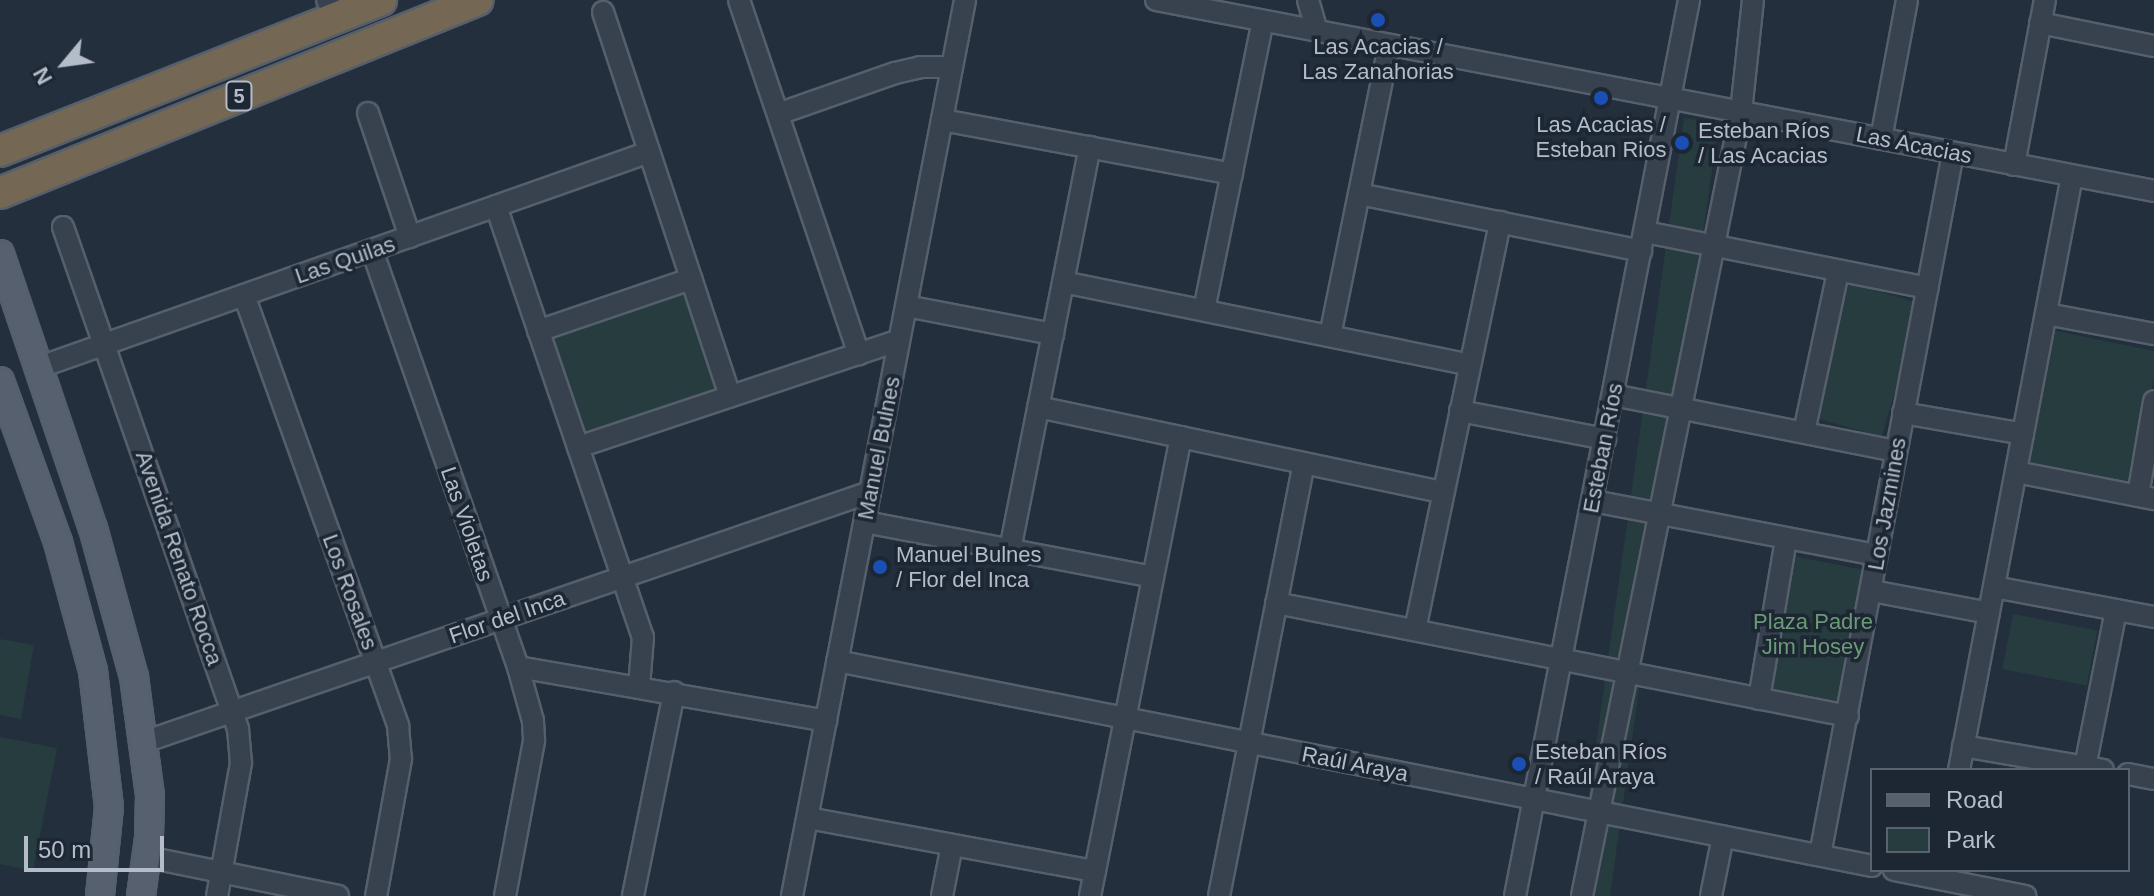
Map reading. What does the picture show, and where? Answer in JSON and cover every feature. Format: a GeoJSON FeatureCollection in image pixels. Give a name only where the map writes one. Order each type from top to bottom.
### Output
{"type":"FeatureCollection","features":[{"type":"Feature","properties":{"kind":"highway","name":"5"},"geometry":{"type":"LineString","coordinates":[[0,151],[332,9],[381,0]]}},
{"type":"Feature","properties":{"kind":"highway","name":"5"},"geometry":{"type":"LineString","coordinates":[[0,193],[478,0]]}},
{"type":"Feature","properties":{"kind":"main road"},"geometry":{"type":"LineString","coordinates":[[0,254],[57,414],[126,641],[150,796],[147,857],[141,896]]}},
{"type":"Feature","properties":{"kind":"main road"},"geometry":{"type":"LineString","coordinates":[[0,381],[63,557],[93,671],[109,807],[107,894]]}},
{"type":"Feature","properties":{"kind":"main road"},"geometry":{"type":"LineString","coordinates":[[17,427],[57,414]]}},
{"type":"Feature","properties":{"kind":"street"},"geometry":{"type":"LineString","coordinates":[[739,0],[859,354]]}},
{"type":"Feature","properties":{"kind":"street","name":"Manuel Bulnes"},"geometry":{"type":"LineString","coordinates":[[792,896],[965,0]]}},
{"type":"Feature","properties":{"kind":"street","name":"Las Acacias"},"geometry":{"type":"LineString","coordinates":[[1156,0],[2154,191]]}},
{"type":"Feature","properties":{"kind":"street"},"geometry":{"type":"LineString","coordinates":[[1208,10],[1237,0]]}},
{"type":"Feature","properties":{"kind":"street"},"geometry":{"type":"LineString","coordinates":[[1308,0],[1317,31]]}},
{"type":"Feature","properties":{"kind":"street","name":"Esteban Ríos"},"geometry":{"type":"LineString","coordinates":[[1515,896],[1689,0]]}},
{"type":"Feature","properties":{"kind":"street"},"geometry":{"type":"LineString","coordinates":[[1582,896],[1741,112],[1753,0]]}},
{"type":"Feature","properties":{"kind":"street"},"geometry":{"type":"LineString","coordinates":[[1881,139],[1907,0]]}},
{"type":"Feature","properties":{"kind":"street"},"geometry":{"type":"LineString","coordinates":[[2014,165],[2045,0]]}},
{"type":"Feature","properties":{"kind":"street"},"geometry":{"type":"LineString","coordinates":[[603,12],[730,397]]}},
{"type":"Feature","properties":{"kind":"street"},"geometry":{"type":"LineString","coordinates":[[1204,310],[1263,21]]}},
{"type":"Feature","properties":{"kind":"street"},"geometry":{"type":"LineString","coordinates":[[2040,23],[2154,46]]}},
{"type":"Feature","properties":{"kind":"street"},"geometry":{"type":"LineString","coordinates":[[1330,336],[1389,45]]}},
{"type":"Feature","properties":{"kind":"street"},"geometry":{"type":"LineString","coordinates":[[778,114],[895,73],[920,67],[952,67]]}},
{"type":"Feature","properties":{"kind":"street"},"geometry":{"type":"LineString","coordinates":[[368,113],[410,237]]}},
{"type":"Feature","properties":{"kind":"street"},"geometry":{"type":"LineString","coordinates":[[942,120],[1232,174]]}},
{"type":"Feature","properties":{"kind":"street"},"geometry":{"type":"LineString","coordinates":[[1010,550],[1090,147]]}},
{"type":"Feature","properties":{"kind":"street","name":"Las Quilas"},"geometry":{"type":"LineString","coordinates":[[40,367],[649,152]]}},
{"type":"Feature","properties":{"kind":"street","name":"Los Jazmines"},"geometry":{"type":"LineString","coordinates":[[1820,855],[1953,153]]}},
{"type":"Feature","properties":{"kind":"street"},"geometry":{"type":"LineString","coordinates":[[1959,768],[2072,176]]}},
{"type":"Feature","properties":{"kind":"street"},"geometry":{"type":"LineString","coordinates":[[1359,194],[1500,222],[1643,241],[1713,245],[1927,288]]}},
{"type":"Feature","properties":{"kind":"street"},"geometry":{"type":"LineString","coordinates":[[496,206],[643,637],[639,687]]}},
{"type":"Feature","properties":{"kind":"street"},"geometry":{"type":"LineString","coordinates":[[1415,630],[1500,222]]}},
{"type":"Feature","properties":{"kind":"street","name":"Avenida Renato Rocca"},"geometry":{"type":"LineString","coordinates":[[63,227],[241,742],[241,763],[217,896]]}},
{"type":"Feature","properties":{"kind":"street","name":"Las Violetas"},"geometry":{"type":"LineString","coordinates":[[372,250],[518,667],[535,731],[505,896]]}},
{"type":"Feature","properties":{"kind":"street"},"geometry":{"type":"LineString","coordinates":[[1804,432],[1838,272]]}},
{"type":"Feature","properties":{"kind":"street"},"geometry":{"type":"LineString","coordinates":[[538,331],[691,279]]}},
{"type":"Feature","properties":{"kind":"street"},"geometry":{"type":"LineString","coordinates":[[1063,282],[1470,365]]}},
{"type":"Feature","properties":{"kind":"street","name":"Los Rosales"},"geometry":{"type":"LineString","coordinates":[[244,295],[398,726],[402,750],[376,896]]}},
{"type":"Feature","properties":{"kind":"street"},"geometry":{"type":"LineString","coordinates":[[906,306],[1053,334]]}},
{"type":"Feature","properties":{"kind":"street"},"geometry":{"type":"LineString","coordinates":[[2046,314],[2154,334]]}},
{"type":"Feature","properties":{"kind":"street"},"geometry":{"type":"LineString","coordinates":[[578,447],[899,340]]}},
{"type":"Feature","properties":{"kind":"street"},"geometry":{"type":"LineString","coordinates":[[1613,395],[1896,451]]}},
{"type":"Feature","properties":{"kind":"street"},"geometry":{"type":"LineString","coordinates":[[2016,472],[2146,497],[2154,401]]}},
{"type":"Feature","properties":{"kind":"street"},"geometry":{"type":"LineString","coordinates":[[1038,407],[1443,492]]}},
{"type":"Feature","properties":{"kind":"street"},"geometry":{"type":"LineString","coordinates":[[1460,411],[1605,439]]}},
{"type":"Feature","properties":{"kind":"street"},"geometry":{"type":"LineString","coordinates":[[1903,413],[2023,434]]}},
{"type":"Feature","properties":{"kind":"street"},"geometry":{"type":"LineString","coordinates":[[1090,896],[1181,437]]}},
{"type":"Feature","properties":{"kind":"street"},"geometry":{"type":"LineString","coordinates":[[1219,896],[1304,463]]}},
{"type":"Feature","properties":{"kind":"street","name":"Flor del Inca"},"geometry":{"type":"LineString","coordinates":[[144,742],[870,492]]}},
{"type":"Feature","properties":{"kind":"street"},"geometry":{"type":"LineString","coordinates":[[1593,501],[1877,555]]}},
{"type":"Feature","properties":{"kind":"street"},"geometry":{"type":"LineString","coordinates":[[865,522],[1153,577]]}},
{"type":"Feature","properties":{"kind":"street"},"geometry":{"type":"LineString","coordinates":[[1759,699],[1786,540]]}},
{"type":"Feature","properties":{"kind":"street"},"geometry":{"type":"LineString","coordinates":[[1994,587],[2154,617]]}},
{"type":"Feature","properties":{"kind":"street"},"geometry":{"type":"LineString","coordinates":[[1872,591],[1989,613]]}},
{"type":"Feature","properties":{"kind":"street"},"geometry":{"type":"LineString","coordinates":[[1276,603],[1562,657],[1848,716]]}},
{"type":"Feature","properties":{"kind":"street"},"geometry":{"type":"LineString","coordinates":[[1963,746],[2094,768],[2116,610]]}},
{"type":"Feature","properties":{"kind":"street","name":"Raúl Araya"},"geometry":{"type":"LineString","coordinates":[[837,661],[1870,866]]}},
{"type":"Feature","properties":{"kind":"street"},"geometry":{"type":"LineString","coordinates":[[518,667],[826,721]]}},
{"type":"Feature","properties":{"kind":"street"},"geometry":{"type":"LineString","coordinates":[[633,896],[674,692]]}},
{"type":"Feature","properties":{"kind":"street"},"geometry":{"type":"LineString","coordinates":[[2130,774],[2154,779]]}},
{"type":"Feature","properties":{"kind":"street"},"geometry":{"type":"LineString","coordinates":[[808,818],[1095,871]]}},
{"type":"Feature","properties":{"kind":"street"},"geometry":{"type":"LineString","coordinates":[[1711,896],[1723,836]]}},
{"type":"Feature","properties":{"kind":"street"},"geometry":{"type":"LineString","coordinates":[[942,896],[952,845]]}},
{"type":"Feature","properties":{"kind":"street"},"geometry":{"type":"LineString","coordinates":[[147,857],[338,896]]}},
{"type":"Feature","properties":{"kind":"street"},"geometry":{"type":"LineString","coordinates":[[1901,872],[1937,882],[2025,896]]}},
{"type":"Feature","properties":{"kind":"green space"},"geometry":{"type":"Polygon","coordinates":[[[1684,118],[1719,123],[1610,896],[1575,896],[1684,118]]]}},
{"type":"Feature","properties":{"kind":"green space"},"geometry":{"type":"Polygon","coordinates":[[[1849,283],[1920,303],[1882,437],[1811,417],[1849,283]]]}},
{"type":"Feature","properties":{"kind":"green space"},"geometry":{"type":"Polygon","coordinates":[[[683,291],[719,395],[585,441],[550,337],[683,291]]]}},
{"type":"Feature","properties":{"kind":"green space"},"geometry":{"type":"Polygon","coordinates":[[[2052,330],[2154,351],[2154,379],[2130,486],[2028,462],[2052,330]]]}},
{"type":"Feature","properties":{"kind":"green space","name":"Plaza Padre Jim Hosey"},"geometry":{"type":"Polygon","coordinates":[[[1782,554],[1871,571],[1844,714],[1754,696],[1782,554]]]}},
{"type":"Feature","properties":{"kind":"green space"},"geometry":{"type":"Polygon","coordinates":[[[2013,614],[2097,630],[2087,685],[2002,669],[2013,614]]]}},
{"type":"Feature","properties":{"kind":"green space"},"geometry":{"type":"Polygon","coordinates":[[[0,639],[34,645],[21,719],[0,715],[0,639]]]}},
{"type":"Feature","properties":{"kind":"green space"},"geometry":{"type":"Polygon","coordinates":[[[0,737],[57,748],[33,871],[0,864],[0,737]]]}},
{"type":"Feature","properties":{"kind":"place","name":"Las Acacias / Las Zanahorias"},"geometry":{"type":"Point","coordinates":[1378,20]}},
{"type":"Feature","properties":{"kind":"place","name":"Las Acacias / Esteban Rios"},"geometry":{"type":"Point","coordinates":[1601,98]}},
{"type":"Feature","properties":{"kind":"place","name":"Esteban Ríos / Las Acacias"},"geometry":{"type":"Point","coordinates":[1682,143]}},
{"type":"Feature","properties":{"kind":"place","name":"Manuel Bulnes / Flor del Inca"},"geometry":{"type":"Point","coordinates":[880,567]}},
{"type":"Feature","properties":{"kind":"place","name":"Esteban Ríos / Raúl Araya"},"geometry":{"type":"Point","coordinates":[1519,764]}}]}
